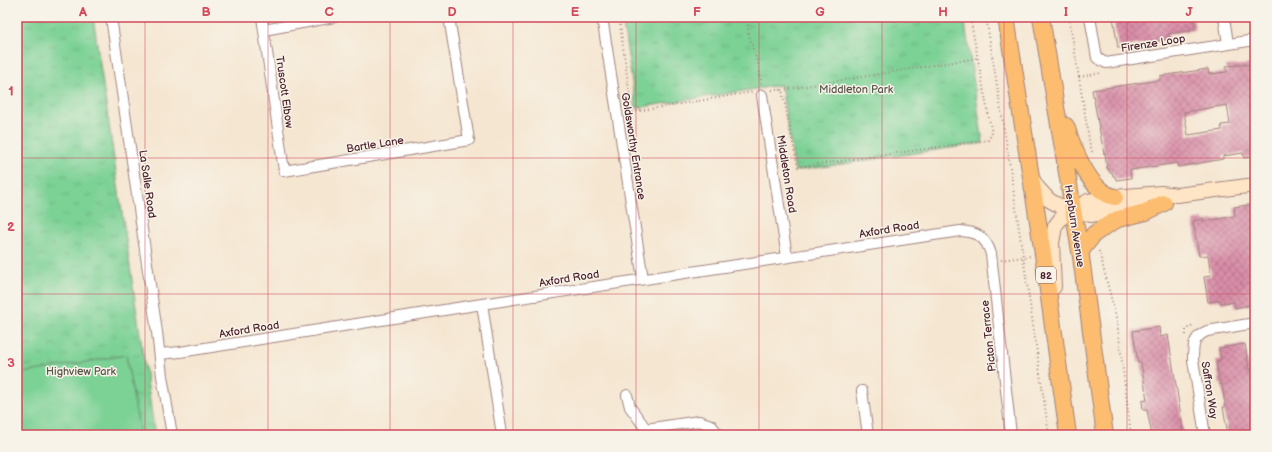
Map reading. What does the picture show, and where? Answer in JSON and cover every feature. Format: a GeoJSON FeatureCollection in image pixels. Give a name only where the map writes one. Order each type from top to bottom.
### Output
{"type":"FeatureCollection","features":[{"type":"Feature","properties":{"kind":"main road","name":"82"},"geometry":{"type":"LineString","coordinates":[[1006,17],[1032,178],[1068,435]]}},
{"type":"Feature","properties":{"kind":"main road","name":"Hepburn Avenue"},"geometry":{"type":"LineString","coordinates":[[1041,17],[1080,252],[1105,435]]}},
{"type":"Feature","properties":{"kind":"main road"},"geometry":{"type":"LineString","coordinates":[[1049,71],[1067,129],[1081,164],[1102,192],[1108,196],[1115,197]]}},
{"type":"Feature","properties":{"kind":"main road"},"geometry":{"type":"LineString","coordinates":[[1080,252],[1094,234],[1106,226],[1118,220],[1146,212],[1170,199]]}},
{"type":"Feature","properties":{"kind":"street","name":"La Salle Road"},"geometry":{"type":"LineString","coordinates":[[111,17],[172,435]]}},
{"type":"Feature","properties":{"kind":"street","name":"Truscott Elbow"},"geometry":{"type":"LineString","coordinates":[[262,17],[284,171]]}},
{"type":"Feature","properties":{"kind":"street"},"geometry":{"type":"LineString","coordinates":[[264,30],[334,17]]}},
{"type":"Feature","properties":{"kind":"street","name":"Bartle Lane"},"geometry":{"type":"LineString","coordinates":[[284,171],[469,140],[450,17]]}},
{"type":"Feature","properties":{"kind":"street","name":"Goldsworthy Entrance"},"geometry":{"type":"LineString","coordinates":[[602,17],[643,279]]}},
{"type":"Feature","properties":{"kind":"street","name":"Firenze Loop"},"geometry":{"type":"LineString","coordinates":[[1090,17],[1097,58],[1106,63],[1255,40]]}},
{"type":"Feature","properties":{"kind":"street"},"geometry":{"type":"LineString","coordinates":[[1224,17],[1228,44]]}},
{"type":"Feature","properties":{"kind":"street","name":"Middleton Road"},"geometry":{"type":"LineString","coordinates":[[762,93],[787,257]]}},
{"type":"Feature","properties":{"kind":"street"},"geometry":{"type":"LineString","coordinates":[[1032,178],[1038,188],[1049,200],[1058,205],[1091,215],[1170,199],[1255,185]]}},
{"type":"Feature","properties":{"kind":"street"},"geometry":{"type":"LineString","coordinates":[[1060,372],[1052,243],[1055,226],[1058,221],[1088,201],[1161,193],[1170,199]]}},
{"type":"Feature","properties":{"kind":"street","name":"Axford Road"},"geometry":{"type":"LineString","coordinates":[[160,354],[960,230],[970,231],[981,237]]}},
{"type":"Feature","properties":{"kind":"street","name":"Picton Terrace"},"geometry":{"type":"LineString","coordinates":[[981,237],[988,245],[992,262],[1011,435]]}},
{"type":"Feature","properties":{"kind":"street"},"geometry":{"type":"LineString","coordinates":[[482,304],[502,435]]}},
{"type":"Feature","properties":{"kind":"street","name":"Saffron Way"},"geometry":{"type":"LineString","coordinates":[[1205,435],[1193,360],[1195,341],[1200,334],[1207,331],[1255,323]]}},
{"type":"Feature","properties":{"kind":"street"},"geometry":{"type":"LineString","coordinates":[[862,391],[868,435]]}},
{"type":"Feature","properties":{"kind":"street"},"geometry":{"type":"LineString","coordinates":[[628,395],[630,407],[645,432],[699,421],[711,426],[719,435]]}},
{"type":"Feature","properties":{"kind":"path"},"geometry":{"type":"LineString","coordinates":[[619,17],[632,112],[782,90],[978,58]]}},
{"type":"Feature","properties":{"kind":"path"},"geometry":{"type":"LineString","coordinates":[[747,17],[749,36],[759,66],[762,93]]}},
{"type":"Feature","properties":{"kind":"path"},"geometry":{"type":"LineString","coordinates":[[782,90],[798,167],[988,140],[992,134],[970,17]]}},
{"type":"Feature","properties":{"kind":"path"},"geometry":{"type":"LineString","coordinates":[[986,17],[1024,257],[1049,435]]}},
{"type":"Feature","properties":{"kind":"path"},"geometry":{"type":"LineString","coordinates":[[1069,17],[1090,145],[1095,159]]}},
{"type":"Feature","properties":{"kind":"path"},"geometry":{"type":"LineString","coordinates":[[1079,77],[1100,73]]}},
{"type":"Feature","properties":{"kind":"path"},"geometry":{"type":"LineString","coordinates":[[1097,247],[1117,321],[1130,435]]}},
{"type":"Feature","properties":{"kind":"path"},"geometry":{"type":"LineString","coordinates":[[992,262],[1024,257]]}},
{"type":"Feature","properties":{"kind":"green space","name":"Highview Park"},"geometry":{"type":"Polygon","coordinates":[[[17,17],[93,17],[155,435],[17,435],[17,17]]]}},
{"type":"Feature","properties":{"kind":"green space","name":"Middleton Park"},"geometry":{"type":"Polygon","coordinates":[[[622,17],[964,17],[983,143],[795,171],[781,85],[636,108],[622,17]]]}},
{"type":"Feature","properties":{"kind":"green space"},"geometry":{"type":"Polygon","coordinates":[[[126,355],[140,435],[17,435],[17,374],[126,355]]]}},
{"type":"Feature","properties":{"kind":"building"},"geometry":{"type":"Polygon","coordinates":[[[1113,17],[1193,17],[1195,30],[1168,34],[1169,39],[1118,48],[1113,17]]]}},
{"type":"Feature","properties":{"kind":"building"},"geometry":{"type":"Polygon","coordinates":[[[1255,64],[1255,156],[1244,158],[1243,153],[1223,156],[1223,159],[1178,167],[1177,163],[1130,170],[1131,178],[1116,180],[1112,172],[1109,172],[1109,169],[1107,169],[1092,90],[1160,80],[1160,76],[1208,69],[1209,74],[1227,72],[1226,66],[1255,64]],[[1227,105],[1184,112],[1188,135],[1222,130],[1221,125],[1230,124],[1227,105]]]}},
{"type":"Feature","properties":{"kind":"building"},"geometry":{"type":"Polygon","coordinates":[[[1255,204],[1255,304],[1235,308],[1234,302],[1221,303],[1220,300],[1208,302],[1204,277],[1211,276],[1208,255],[1199,256],[1193,221],[1203,219],[1203,222],[1235,216],[1234,207],[1255,204]]]}},
{"type":"Feature","properties":{"kind":"building"},"geometry":{"type":"Polygon","coordinates":[[[1159,327],[1160,337],[1168,335],[1184,435],[1152,435],[1147,410],[1143,410],[1142,401],[1147,400],[1141,362],[1138,363],[1133,331],[1159,327]]]}},
{"type":"Feature","properties":{"kind":"building"},"geometry":{"type":"Polygon","coordinates":[[[1245,344],[1249,370],[1255,369],[1255,435],[1228,435],[1223,407],[1225,407],[1225,405],[1222,384],[1220,385],[1216,361],[1221,360],[1219,348],[1245,344]]]}}]}
